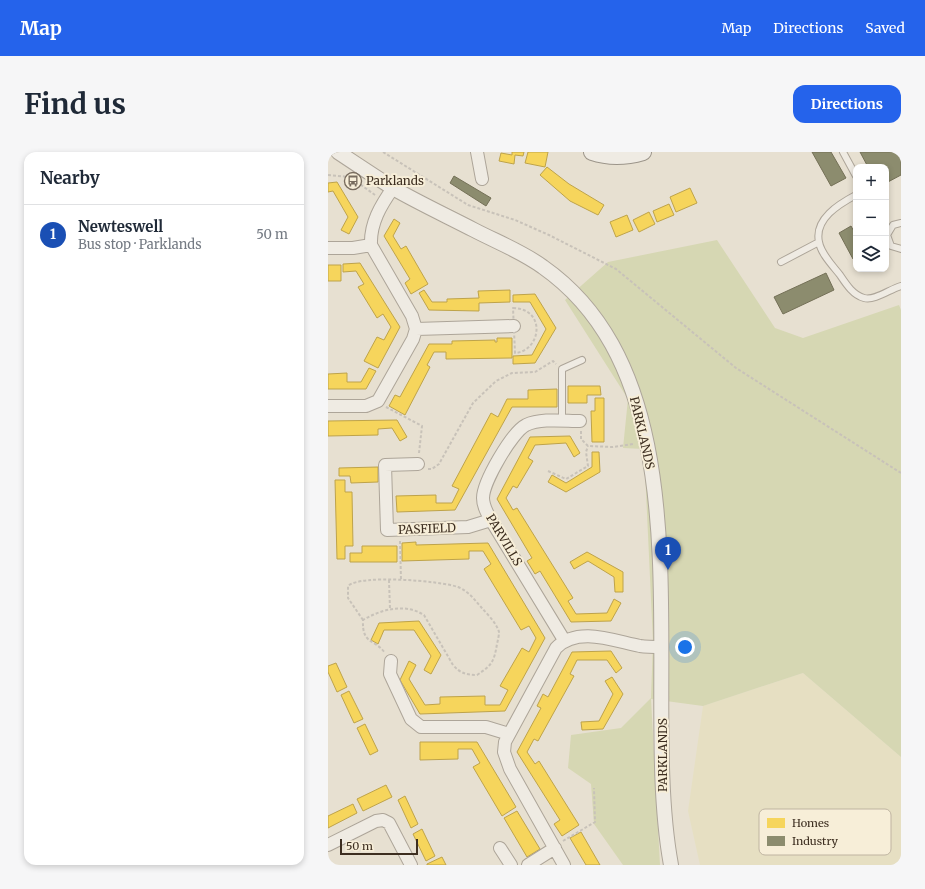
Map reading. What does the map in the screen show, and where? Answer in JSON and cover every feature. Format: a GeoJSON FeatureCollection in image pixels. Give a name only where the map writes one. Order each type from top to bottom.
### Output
{"type":"FeatureCollection","features":[{"type":"Feature","properties":{"kind":"main road"},"geometry":{"type":"LineString","coordinates":[[592,152],[617,157],[643,152]]}},
{"type":"Feature","properties":{"kind":"street","name":"PARKLANDS"},"geometry":{"type":"LineString","coordinates":[[338,152],[393,188],[543,267],[574,294],[594,317],[626,369],[651,461],[657,516],[662,647],[663,799],[671,865]]}},
{"type":"Feature","properties":{"kind":"street"},"geometry":{"type":"LineString","coordinates":[[477,152],[482,179]]}},
{"type":"Feature","properties":{"kind":"street"},"geometry":{"type":"LineString","coordinates":[[328,406],[366,406],[378,401],[413,339],[416,329],[412,316],[371,245],[370,232],[384,201],[393,188]]}},
{"type":"Feature","properties":{"kind":"street"},"geometry":{"type":"LineString","coordinates":[[328,248],[353,248],[371,245]]}},
{"type":"Feature","properties":{"kind":"street"},"geometry":{"type":"LineString","coordinates":[[416,329],[514,326]]}},
{"type":"Feature","properties":{"kind":"street","name":"PARVILLS"},"geometry":{"type":"LineString","coordinates":[[564,640],[491,520],[484,506],[483,496],[485,487],[510,438],[519,429],[527,424],[538,422],[580,421]]}},
{"type":"Feature","properties":{"kind":"street","name":"PASFIELD"},"geometry":{"type":"LineString","coordinates":[[418,464],[385,465],[387,530],[468,527],[491,520]]}},
{"type":"Feature","properties":{"kind":"street"},"geometry":{"type":"LineString","coordinates":[[564,865],[506,761],[504,752],[505,742],[556,648],[564,640],[601,637],[642,646],[662,647]]}},
{"type":"Feature","properties":{"kind":"street"},"geometry":{"type":"LineString","coordinates":[[391,661],[390,674],[411,719],[421,727],[486,727],[509,734]]}},
{"type":"Feature","properties":{"kind":"street"},"geometry":{"type":"LineString","coordinates":[[328,845],[383,820],[389,823],[411,865]]}},
{"type":"Feature","properties":{"kind":"street"},"geometry":{"type":"LineString","coordinates":[[500,848],[511,865]]}},
{"type":"Feature","properties":{"kind":"street"},"geometry":{"type":"LineString","coordinates":[[528,865],[555,848]]}},
{"type":"Feature","properties":{"kind":"lane"},"geometry":{"type":"LineString","coordinates":[[843,152],[853,170]]}},
{"type":"Feature","properties":{"kind":"lane"},"geometry":{"type":"LineString","coordinates":[[853,197],[827,215],[819,231],[818,242],[826,257],[851,291],[863,298],[870,299],[901,286]]}},
{"type":"Feature","properties":{"kind":"lane"},"geometry":{"type":"LineString","coordinates":[[889,228],[893,225],[901,223]]}},
{"type":"Feature","properties":{"kind":"lane"},"geometry":{"type":"LineString","coordinates":[[887,236],[888,243],[895,248],[901,249]]}},
{"type":"Feature","properties":{"kind":"lane"},"geometry":{"type":"LineString","coordinates":[[781,262],[818,242]]}},
{"type":"Feature","properties":{"kind":"lane"},"geometry":{"type":"LineString","coordinates":[[562,421],[562,369],[582,360]]}},
{"type":"Feature","properties":{"kind":"path"},"geometry":{"type":"LineString","coordinates":[[383,152],[468,205],[515,220],[549,235],[616,269],[736,368],[901,473]]}},
{"type":"Feature","properties":{"kind":"path"},"geometry":{"type":"LineString","coordinates":[[328,175],[350,177],[384,201]]}},
{"type":"Feature","properties":{"kind":"path"},"geometry":{"type":"LineString","coordinates":[[378,401],[382,405],[422,426],[418,464],[421,469],[432,469],[439,464],[473,403],[496,381],[512,373],[535,372],[552,360],[562,369]]}},
{"type":"Feature","properties":{"kind":"path"},"geometry":{"type":"LineString","coordinates":[[580,421],[581,439],[588,446],[613,447],[646,442]]}},
{"type":"Feature","properties":{"kind":"path"},"geometry":{"type":"LineString","coordinates":[[548,471],[566,479],[588,466],[586,452],[588,446]]}},
{"type":"Feature","properties":{"kind":"path"},"geometry":{"type":"LineString","coordinates":[[400,529],[401,580]]}},
{"type":"Feature","properties":{"kind":"path"},"geometry":{"type":"LineString","coordinates":[[363,620],[376,612],[390,609],[417,610],[424,615],[453,665],[460,672],[477,675],[490,666],[495,659],[499,633],[494,622],[470,594],[458,587],[401,580],[360,580],[352,582],[348,586],[348,598],[363,620],[362,629],[368,641],[380,647],[391,661]]}},
{"type":"Feature","properties":{"kind":"path"},"geometry":{"type":"LineString","coordinates":[[389,580],[390,609]]}},
{"type":"Feature","properties":{"kind":"path"},"geometry":{"type":"LineString","coordinates":[[555,848],[595,822],[594,788]]}},
{"type":"Feature","properties":{"kind":"shaded area"},"geometry":{"type":"Polygon","coordinates":[[[803,673],[901,757],[901,865],[700,865],[688,811],[703,706],[803,673]]]}},
{"type":"Feature","properties":{"kind":"green space"},"geometry":{"type":"Polygon","coordinates":[[[717,240],[775,328],[803,338],[899,305],[901,310],[901,757],[803,673],[703,706],[651,699],[660,865],[623,865],[594,824],[591,784],[568,768],[571,735],[621,728],[651,698],[653,642],[644,449],[623,448],[628,399],[565,300],[608,262],[717,240]]]}},
{"type":"Feature","properties":{"kind":"building: Homes"},"geometry":{"type":"Polygon","coordinates":[[[512,152],[524,152],[523,156],[515,155],[514,164],[499,161],[501,153],[512,155],[512,152]]]}},
{"type":"Feature","properties":{"kind":"building: Homes"},"geometry":{"type":"Polygon","coordinates":[[[528,152],[548,152],[545,167],[525,163],[528,152]]]}},
{"type":"Feature","properties":{"kind":"building: Homes"},"geometry":{"type":"Polygon","coordinates":[[[547,167],[569,184],[604,205],[598,215],[570,201],[540,175],[547,167]]]}},
{"type":"Feature","properties":{"kind":"building: Homes"},"geometry":{"type":"Polygon","coordinates":[[[337,182],[358,217],[349,234],[341,230],[348,217],[333,191],[328,192],[328,183],[337,182]]]}},
{"type":"Feature","properties":{"kind":"building: Homes"},"geometry":{"type":"Polygon","coordinates":[[[690,188],[697,203],[676,212],[670,197],[690,188]]]}},
{"type":"Feature","properties":{"kind":"building: Homes"},"geometry":{"type":"Polygon","coordinates":[[[669,204],[674,215],[657,222],[653,211],[669,204]]]}},
{"type":"Feature","properties":{"kind":"building: Homes"},"geometry":{"type":"Polygon","coordinates":[[[649,212],[655,224],[639,232],[633,220],[649,212]]]}},
{"type":"Feature","properties":{"kind":"building: Homes"},"geometry":{"type":"Polygon","coordinates":[[[627,215],[633,230],[616,237],[610,222],[627,215]]]}},
{"type":"Feature","properties":{"kind":"building: Homes"},"geometry":{"type":"Polygon","coordinates":[[[394,219],[400,223],[393,236],[401,249],[406,246],[428,284],[411,294],[405,283],[410,279],[384,236],[394,219]]]}},
{"type":"Feature","properties":{"kind":"building: Homes"},"geometry":{"type":"Polygon","coordinates":[[[360,263],[400,327],[378,368],[364,361],[377,337],[384,340],[391,327],[383,314],[377,318],[358,287],[364,284],[356,271],[343,272],[343,264],[360,263]]]}},
{"type":"Feature","properties":{"kind":"building: Homes"},"geometry":{"type":"Polygon","coordinates":[[[328,265],[341,265],[341,281],[328,281],[328,265]]]}},
{"type":"Feature","properties":{"kind":"building: Homes"},"geometry":{"type":"Polygon","coordinates":[[[424,290],[432,302],[447,302],[447,299],[479,298],[478,291],[510,290],[510,302],[479,303],[479,311],[429,310],[419,293],[424,290]]]}},
{"type":"Feature","properties":{"kind":"building: Homes"},"geometry":{"type":"Polygon","coordinates":[[[535,294],[556,328],[535,363],[513,364],[513,356],[532,355],[546,329],[530,302],[513,302],[513,295],[535,294]]]}},
{"type":"Feature","properties":{"kind":"building: Homes"},"geometry":{"type":"Polygon","coordinates":[[[497,338],[512,338],[512,358],[446,359],[446,352],[434,352],[427,365],[430,367],[405,415],[389,406],[395,395],[400,397],[429,344],[452,344],[452,341],[495,340],[495,342],[497,342],[497,338]]]}},
{"type":"Feature","properties":{"kind":"building: Homes"},"geometry":{"type":"Polygon","coordinates":[[[369,368],[376,371],[366,389],[328,389],[328,374],[347,373],[347,382],[361,382],[369,368]]]}},
{"type":"Feature","properties":{"kind":"building: Homes"},"geometry":{"type":"Polygon","coordinates":[[[568,386],[600,386],[601,395],[587,395],[587,403],[568,403],[568,386]]]}},
{"type":"Feature","properties":{"kind":"building: Homes"},"geometry":{"type":"Polygon","coordinates":[[[557,389],[557,407],[512,407],[455,510],[397,512],[396,496],[436,495],[436,503],[452,503],[459,489],[452,486],[491,413],[498,417],[507,399],[528,399],[528,390],[557,389]]]}},
{"type":"Feature","properties":{"kind":"building: Homes"},"geometry":{"type":"Polygon","coordinates":[[[595,398],[604,398],[604,442],[592,442],[591,411],[595,411],[595,398]]]}},
{"type":"Feature","properties":{"kind":"building: Homes"},"geometry":{"type":"Polygon","coordinates":[[[397,420],[407,437],[400,441],[392,428],[378,429],[378,435],[328,436],[328,421],[397,420]]]}},
{"type":"Feature","properties":{"kind":"building: Homes"},"geometry":{"type":"Polygon","coordinates":[[[570,436],[580,453],[574,457],[566,443],[535,445],[528,458],[533,461],[517,488],[513,486],[506,498],[513,510],[517,508],[573,598],[568,601],[576,614],[607,613],[614,599],[621,603],[611,621],[571,622],[540,571],[535,574],[527,561],[532,558],[497,499],[530,437],[570,436]]]}},
{"type":"Feature","properties":{"kind":"building: Homes"},"geometry":{"type":"Polygon","coordinates":[[[592,452],[599,452],[600,472],[566,492],[548,482],[552,475],[566,483],[592,467],[592,452]]]}},
{"type":"Feature","properties":{"kind":"building: Homes"},"geometry":{"type":"Polygon","coordinates":[[[378,467],[378,482],[351,483],[350,476],[339,476],[339,468],[378,467]]]}},
{"type":"Feature","properties":{"kind":"building: Homes"},"geometry":{"type":"Polygon","coordinates":[[[335,480],[345,480],[345,492],[352,492],[353,546],[345,546],[345,559],[337,559],[335,480]]]}},
{"type":"Feature","properties":{"kind":"building: Homes"},"geometry":{"type":"Polygon","coordinates":[[[416,542],[416,545],[488,543],[545,638],[505,711],[420,714],[400,680],[409,661],[416,665],[409,679],[425,705],[440,704],[440,697],[485,696],[485,705],[500,705],[508,690],[500,686],[522,648],[529,652],[536,638],[529,626],[521,630],[484,569],[491,564],[483,551],[469,551],[469,559],[402,561],[402,543],[416,542]]]}},
{"type":"Feature","properties":{"kind":"building: Homes"},"geometry":{"type":"Polygon","coordinates":[[[362,546],[397,546],[397,562],[350,562],[350,553],[362,553],[362,546]]]}},
{"type":"Feature","properties":{"kind":"building: Homes"},"geometry":{"type":"Polygon","coordinates":[[[587,552],[623,572],[623,592],[615,592],[614,577],[588,561],[574,569],[570,562],[587,552]]]}},
{"type":"Feature","properties":{"kind":"building: Homes"},"geometry":{"type":"Polygon","coordinates":[[[419,621],[441,655],[431,674],[424,670],[431,656],[414,630],[384,630],[378,644],[371,640],[379,623],[419,621]]]}},
{"type":"Feature","properties":{"kind":"building: Homes"},"geometry":{"type":"Polygon","coordinates":[[[611,651],[622,668],[616,673],[607,660],[577,660],[570,674],[574,676],[538,741],[534,739],[527,752],[535,764],[539,761],[579,825],[562,836],[554,824],[560,820],[517,752],[541,708],[537,706],[543,694],[548,697],[572,652],[611,651]]]}},
{"type":"Feature","properties":{"kind":"building: Homes"},"geometry":{"type":"Polygon","coordinates":[[[336,663],[347,687],[337,692],[328,672],[328,666],[336,663]]]}},
{"type":"Feature","properties":{"kind":"building: Homes"},"geometry":{"type":"Polygon","coordinates":[[[612,677],[623,694],[603,729],[582,730],[581,722],[599,721],[613,694],[605,681],[612,677]]]}},
{"type":"Feature","properties":{"kind":"building: Homes"},"geometry":{"type":"Polygon","coordinates":[[[349,691],[363,719],[354,723],[341,695],[349,691]]]}},
{"type":"Feature","properties":{"kind":"building: Homes"},"geometry":{"type":"Polygon","coordinates":[[[365,724],[378,751],[370,755],[357,728],[365,724]]]}},
{"type":"Feature","properties":{"kind":"building: Homes"},"geometry":{"type":"Polygon","coordinates":[[[420,742],[477,742],[516,807],[502,816],[473,767],[480,763],[472,749],[458,749],[458,759],[420,760],[420,742]]]}},
{"type":"Feature","properties":{"kind":"building: Homes"},"geometry":{"type":"Polygon","coordinates":[[[386,785],[392,797],[363,811],[357,799],[386,785]]]}},
{"type":"Feature","properties":{"kind":"building: Homes"},"geometry":{"type":"Polygon","coordinates":[[[405,796],[418,824],[411,828],[398,800],[405,796]]]}},
{"type":"Feature","properties":{"kind":"building: Homes"},"geometry":{"type":"Polygon","coordinates":[[[353,804],[357,813],[328,828],[328,816],[353,804]]]}},
{"type":"Feature","properties":{"kind":"building: Homes"},"geometry":{"type":"Polygon","coordinates":[[[517,811],[540,849],[527,857],[504,818],[517,811]]]}},
{"type":"Feature","properties":{"kind":"building: Homes"},"geometry":{"type":"Polygon","coordinates":[[[422,829],[435,856],[426,861],[413,834],[422,829]]]}},
{"type":"Feature","properties":{"kind":"building: Homes"},"geometry":{"type":"Polygon","coordinates":[[[581,832],[600,865],[586,865],[570,838],[581,832]]]}},
{"type":"Feature","properties":{"kind":"building: Homes"},"geometry":{"type":"Polygon","coordinates":[[[442,857],[446,865],[427,865],[427,864],[442,857]]]}},
{"type":"Feature","properties":{"kind":"building: Industry"},"geometry":{"type":"Polygon","coordinates":[[[812,152],[831,152],[846,178],[831,186],[812,152]]]}},
{"type":"Feature","properties":{"kind":"building: Industry"},"geometry":{"type":"Polygon","coordinates":[[[860,152],[901,152],[901,175],[889,181],[889,164],[866,164],[860,152]]]}},
{"type":"Feature","properties":{"kind":"building: Industry"},"geometry":{"type":"Polygon","coordinates":[[[454,176],[491,198],[486,206],[450,183],[454,176]]]}},
{"type":"Feature","properties":{"kind":"building: Industry"},"geometry":{"type":"Polygon","coordinates":[[[851,226],[853,230],[853,259],[839,233],[851,226]]]}},
{"type":"Feature","properties":{"kind":"building: Industry"},"geometry":{"type":"Polygon","coordinates":[[[826,273],[834,290],[783,314],[774,297],[826,273]]]}},
{"type":"Feature","properties":{"kind":"place","name":"Parklands"},"geometry":{"type":"Point","coordinates":[353,181]}},
{"type":"Feature","properties":{"kind":"place","name":"Newteswell"},"geometry":{"type":"Point","coordinates":[668,570]}}]}
